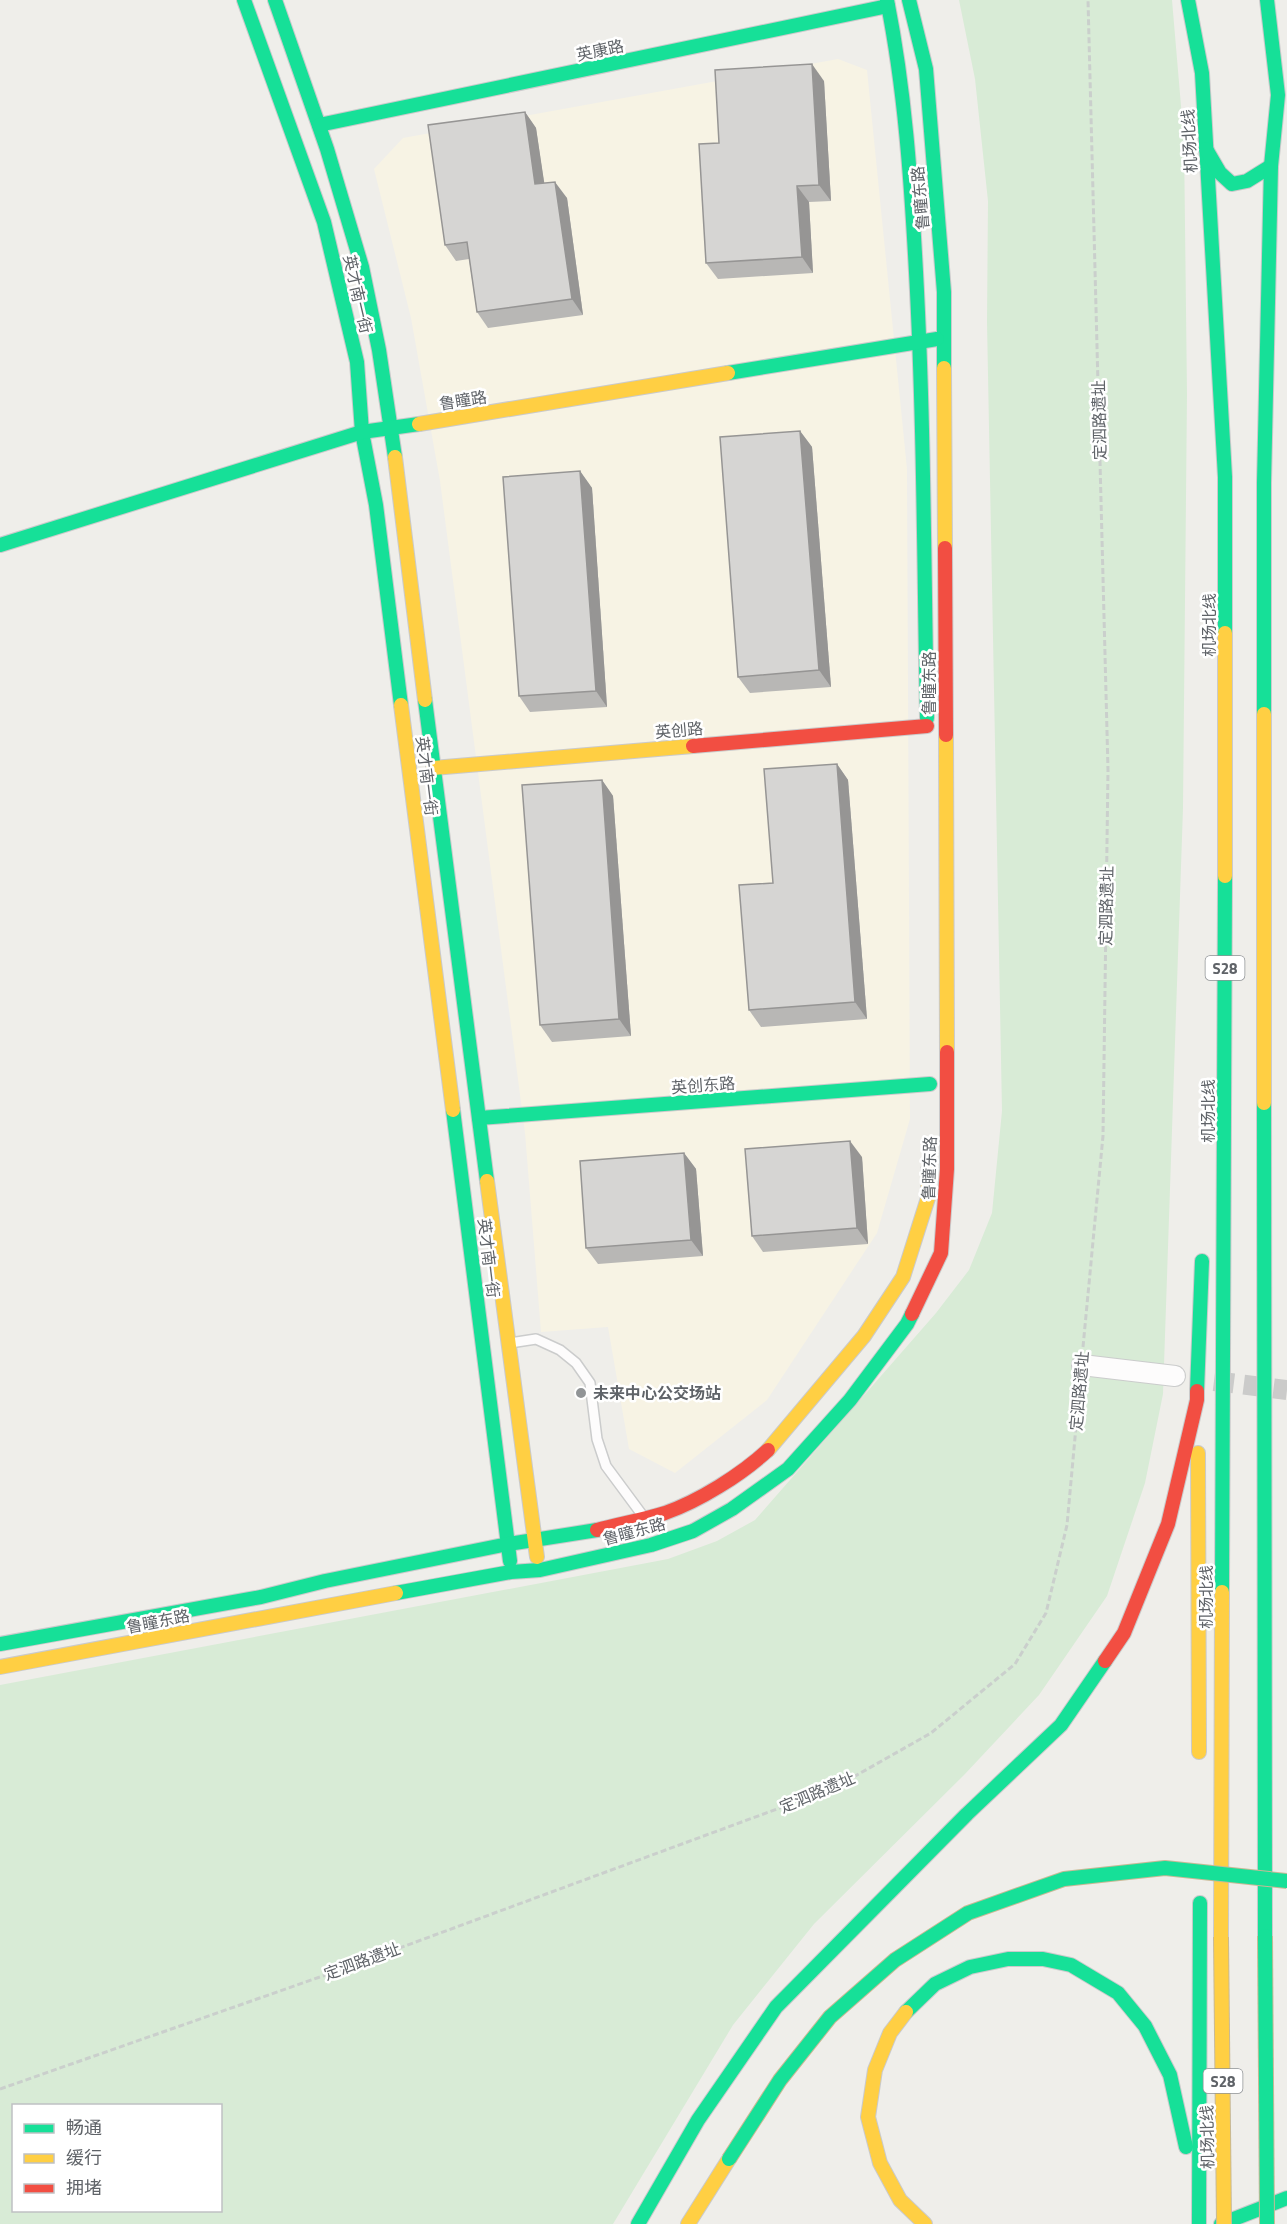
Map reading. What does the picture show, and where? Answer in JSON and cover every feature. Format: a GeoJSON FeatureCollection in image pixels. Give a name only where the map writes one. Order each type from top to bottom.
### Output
{"type":"FeatureCollection","features":[{"type":"Feature","properties":{"kind":"main road","name":"英才南一街"},"geometry":{"type":"LineString","coordinates":[[244,0],[324,222],[357,362],[362,432],[376,505],[512,1572]]}},
{"type":"Feature","properties":{"kind":"main road","name":"英才南一街"},"geometry":{"type":"LineString","coordinates":[[275,0],[319,126],[362,267],[379,350],[402,502],[433,768],[534,1541],[540,1570]]}},
{"type":"Feature","properties":{"kind":"main road","name":"鲁瞳东路"},"geometry":{"type":"LineString","coordinates":[[0,1667],[512,1572],[540,1570],[651,1545],[693,1531],[732,1509],[788,1468],[850,1400],[907,1324],[941,1253],[947,1168],[944,292],[926,69],[909,0]]}},
{"type":"Feature","properties":{"kind":"main road","name":"机场北线"},"geometry":{"type":"LineString","coordinates":[[1188,0],[1202,73],[1225,477],[1226,912],[1221,1937],[1223,2224]]}},
{"type":"Feature","properties":{"kind":"main road","name":"S28"},"geometry":{"type":"LineString","coordinates":[[1267,0],[1282,98],[1271,166],[1264,483],[1264,1936],[1267,2224]]}},
{"type":"Feature","properties":{"kind":"main road","name":"英康路"},"geometry":{"type":"LineString","coordinates":[[319,126],[888,3]]}},
{"type":"Feature","properties":{"kind":"main road","name":"鲁瞳东路"},"geometry":{"type":"LineString","coordinates":[[888,3],[898,57],[910,181],[921,341],[927,732]]}},
{"type":"Feature","properties":{"kind":"main road"},"geometry":{"type":"LineString","coordinates":[[1206,149],[1223,180],[1236,185],[1247,183],[1271,166]]}},
{"type":"Feature","properties":{"kind":"main road","name":"鲁瞳路"},"geometry":{"type":"LineString","coordinates":[[0,545],[362,432],[944,337]]}},
{"type":"Feature","properties":{"kind":"main road","name":"英创路"},"geometry":{"type":"LineString","coordinates":[[433,768],[927,732]]}},
{"type":"Feature","properties":{"kind":"main road"},"geometry":{"type":"LineString","coordinates":[[1210,1124],[1226,912]]}},
{"type":"Feature","properties":{"kind":"main road","name":"英创东路"},"geometry":{"type":"LineString","coordinates":[[479,1118],[930,1084]]}},
{"type":"Feature","properties":{"kind":"main road","name":"鲁瞳东路"},"geometry":{"type":"LineString","coordinates":[[0,1644],[261,1597],[325,1581],[508,1544],[581,1534],[664,1513],[694,1501],[712,1491],[766,1452],[864,1336],[903,1277],[928,1198],[929,1153]]}},
{"type":"Feature","properties":{"kind":"main road"},"geometry":{"type":"LineString","coordinates":[[1199,1765],[1197,1400],[1203,1252]]}},
{"type":"Feature","properties":{"kind":"main road"},"geometry":{"type":"LineString","coordinates":[[1264,1252],[1278,1401]]}},
{"type":"Feature","properties":{"kind":"main road"},"geometry":{"type":"LineString","coordinates":[[638,2224],[698,2120],[776,2007],[959,1823],[1061,1725],[1124,1633],[1168,1524],[1197,1400]]}},
{"type":"Feature","properties":{"kind":"main road"},"geometry":{"type":"LineString","coordinates":[[1199,2224],[1200,1859]]}},
{"type":"Feature","properties":{"kind":"main road"},"geometry":{"type":"LineString","coordinates":[[688,2224],[780,2080],[830,2017],[896,1960],[968,1913],[1064,1879],[1165,1868],[1287,1881]]}},
{"type":"Feature","properties":{"kind":"main road"},"geometry":{"type":"LineString","coordinates":[[925,2224],[900,2200],[880,2163],[868,2117],[875,2070],[890,2033],[911,2006],[935,1984],[970,1967],[1008,1959],[1043,1959],[1071,1965],[1118,1993],[1145,2026],[1170,2075],[1199,2205]]}},
{"type":"Feature","properties":{"kind":"main road"},"geometry":{"type":"LineString","coordinates":[[1223,2224],[1287,2198]]}},
{"type":"Feature","properties":{"kind":"street"},"geometry":{"type":"LineString","coordinates":[[1082,1365],[1175,1376]]}},
{"type":"Feature","properties":{"kind":"lane"},"geometry":{"type":"LineString","coordinates":[[508,1343],[536,1339],[560,1350],[576,1364],[590,1383],[597,1439],[606,1466],[644,1518]]}},
{"type":"Feature","properties":{"kind":"path","name":"定泗路遗址"},"geometry":{"type":"LineString","coordinates":[[0,2089],[337,1971],[834,1788],[931,1733],[1015,1664],[1046,1613],[1067,1525],[1103,1136],[1108,770],[1088,0]]}},
{"type":"Feature","properties":{"kind":"shaded area"},"geometry":{"type":"Polygon","coordinates":[[[838,59],[867,70],[907,469],[910,1119],[877,1233],[767,1400],[675,1473],[629,1449],[608,1327],[541,1332],[525,1133],[440,481],[411,318],[374,169],[403,138],[838,59]]]}},
{"type":"Feature","properties":{"kind":"green space"},"geometry":{"type":"Polygon","coordinates":[[[959,0],[1172,0],[1184,141],[1187,394],[1183,808],[1163,1394],[1145,1483],[1107,1596],[1039,1695],[964,1775],[814,1924],[733,2025],[613,2224],[0,2224],[0,1685],[668,1559],[717,1541],[755,1520],[936,1313],[969,1270],[992,1213],[1002,1111],[987,322],[988,201],[975,79],[959,0]]]}},
{"type":"Feature","properties":{"kind":"building"},"geometry":{"type":"Polygon","coordinates":[[[812,64],[819,185],[797,186],[802,257],[706,263],[699,144],[719,143],[715,70],[812,64]]]}},
{"type":"Feature","properties":{"kind":"building"},"geometry":{"type":"Polygon","coordinates":[[[525,112],[535,184],[555,182],[572,299],[477,312],[467,242],[445,245],[428,125],[525,112]]]}},
{"type":"Feature","properties":{"kind":"building"},"geometry":{"type":"Polygon","coordinates":[[[800,431],[819,670],[738,677],[720,437],[800,431]]]}},
{"type":"Feature","properties":{"kind":"building"},"geometry":{"type":"Polygon","coordinates":[[[580,471],[596,691],[519,696],[503,477],[580,471]]]}},
{"type":"Feature","properties":{"kind":"building"},"geometry":{"type":"Polygon","coordinates":[[[837,764],[855,1002],[749,1010],[739,885],[773,883],[764,769],[837,764]]]}},
{"type":"Feature","properties":{"kind":"building"},"geometry":{"type":"Polygon","coordinates":[[[602,780],[619,1019],[540,1025],[522,785],[602,780]]]}},
{"type":"Feature","properties":{"kind":"building"},"geometry":{"type":"Polygon","coordinates":[[[850,1141],[857,1228],[752,1236],[745,1149],[850,1141]]]}},
{"type":"Feature","properties":{"kind":"building"},"geometry":{"type":"Polygon","coordinates":[[[684,1153],[691,1240],[586,1248],[580,1161],[684,1153]]]}},
{"type":"Feature","properties":{"kind":"tunnel"},"geometry":{"type":"LineString","coordinates":[[1214,1381],[1287,1390]]}},
{"type":"Feature","properties":{"kind":"traffic: fast"},"geometry":{"type":"LineString","coordinates":[[244,0],[324,222],[357,362],[362,432],[376,505],[401,705]]}},
{"type":"Feature","properties":{"kind":"traffic: fast"},"geometry":{"type":"LineString","coordinates":[[275,0],[327,149],[362,267],[379,350],[395,457]]}},
{"type":"Feature","properties":{"kind":"traffic: fast"},"geometry":{"type":"LineString","coordinates":[[887,0],[903,101],[916,272],[922,439],[927,718]]}},
{"type":"Feature","properties":{"kind":"traffic: fast"},"geometry":{"type":"LineString","coordinates":[[909,0],[926,69],[944,292],[944,368]]}},
{"type":"Feature","properties":{"kind":"traffic: fast"},"geometry":{"type":"LineString","coordinates":[[1188,0],[1202,73],[1225,477],[1225,633]]}},
{"type":"Feature","properties":{"kind":"traffic: fast"},"geometry":{"type":"LineString","coordinates":[[1264,714],[1264,483],[1271,166],[1278,95],[1267,0]]}},
{"type":"Feature","properties":{"kind":"traffic: fast"},"geometry":{"type":"LineString","coordinates":[[319,125],[888,6]]}},
{"type":"Feature","properties":{"kind":"traffic: fast"},"geometry":{"type":"LineString","coordinates":[[1206,149],[1220,173],[1232,184],[1247,181],[1271,166]]}},
{"type":"Feature","properties":{"kind":"traffic: fast"},"geometry":{"type":"LineString","coordinates":[[728,373],[937,339]]}},
{"type":"Feature","properties":{"kind":"traffic: fast"},"geometry":{"type":"LineString","coordinates":[[0,545],[362,432],[419,424]]}},
{"type":"Feature","properties":{"kind":"traffic: fast"},"geometry":{"type":"LineString","coordinates":[[425,700],[487,1181]]}},
{"type":"Feature","properties":{"kind":"traffic: fast"},"geometry":{"type":"LineString","coordinates":[[1222,1592],[1225,876]]}},
{"type":"Feature","properties":{"kind":"traffic: fast"},"geometry":{"type":"LineString","coordinates":[[479,1118],[930,1084]]}},
{"type":"Feature","properties":{"kind":"traffic: fast"},"geometry":{"type":"LineString","coordinates":[[1264,1103],[1265,1936]]}},
{"type":"Feature","properties":{"kind":"traffic: fast"},"geometry":{"type":"LineString","coordinates":[[453,1110],[510,1561]]}},
{"type":"Feature","properties":{"kind":"traffic: fast"},"geometry":{"type":"LineString","coordinates":[[1197,1391],[1202,1261]]}},
{"type":"Feature","properties":{"kind":"traffic: fast"},"geometry":{"type":"LineString","coordinates":[[396,1593],[511,1572],[540,1570],[651,1545],[693,1531],[732,1509],[788,1469],[850,1400],[912,1314]]}},
{"type":"Feature","properties":{"kind":"traffic: fast"},"geometry":{"type":"LineString","coordinates":[[0,1644],[261,1597],[325,1581],[508,1544],[597,1530]]}},
{"type":"Feature","properties":{"kind":"traffic: fast"},"geometry":{"type":"LineString","coordinates":[[638,2224],[698,2120],[776,2007],[967,1814],[1061,1725],[1105,1661]]}},
{"type":"Feature","properties":{"kind":"traffic: fast"},"geometry":{"type":"LineString","coordinates":[[729,2159],[780,2080],[830,2017],[895,1960],[968,1913],[1064,1879],[1165,1868],[1287,1881]]}},
{"type":"Feature","properties":{"kind":"traffic: fast"},"geometry":{"type":"LineString","coordinates":[[1199,2224],[1200,1903]]}},
{"type":"Feature","properties":{"kind":"traffic: fast"},"geometry":{"type":"LineString","coordinates":[[1265,1936],[1267,2224]]}},
{"type":"Feature","properties":{"kind":"traffic: fast"},"geometry":{"type":"LineString","coordinates":[[906,2012],[935,1984],[970,1967],[1008,1959],[1043,1959],[1071,1965],[1118,1993],[1145,2026],[1170,2075],[1186,2147]]}},
{"type":"Feature","properties":{"kind":"traffic: fast"},"geometry":{"type":"LineString","coordinates":[[1221,2224],[1287,2198]]}},
{"type":"Feature","properties":{"kind":"traffic: slow"},"geometry":{"type":"LineString","coordinates":[[944,368],[945,548]]}},
{"type":"Feature","properties":{"kind":"traffic: slow"},"geometry":{"type":"LineString","coordinates":[[419,424],[728,373]]}},
{"type":"Feature","properties":{"kind":"traffic: slow"},"geometry":{"type":"LineString","coordinates":[[395,457],[425,700]]}},
{"type":"Feature","properties":{"kind":"traffic: slow"},"geometry":{"type":"LineString","coordinates":[[1225,633],[1225,876]]}},
{"type":"Feature","properties":{"kind":"traffic: slow"},"geometry":{"type":"LineString","coordinates":[[401,705],[453,1110]]}},
{"type":"Feature","properties":{"kind":"traffic: slow"},"geometry":{"type":"LineString","coordinates":[[1264,714],[1264,1103]]}},
{"type":"Feature","properties":{"kind":"traffic: slow"},"geometry":{"type":"LineString","coordinates":[[946,735],[947,1052]]}},
{"type":"Feature","properties":{"kind":"traffic: slow"},"geometry":{"type":"LineString","coordinates":[[433,768],[693,746]]}},
{"type":"Feature","properties":{"kind":"traffic: slow"},"geometry":{"type":"LineString","coordinates":[[768,1450],[864,1336],[903,1277],[928,1198],[928,1170]]}},
{"type":"Feature","properties":{"kind":"traffic: slow"},"geometry":{"type":"LineString","coordinates":[[487,1181],[537,1557]]}},
{"type":"Feature","properties":{"kind":"traffic: slow"},"geometry":{"type":"LineString","coordinates":[[1198,1453],[1199,1752]]}},
{"type":"Feature","properties":{"kind":"traffic: slow"},"geometry":{"type":"LineString","coordinates":[[1221,1937],[1222,1592]]}},
{"type":"Feature","properties":{"kind":"traffic: slow"},"geometry":{"type":"LineString","coordinates":[[0,1667],[396,1593]]}},
{"type":"Feature","properties":{"kind":"traffic: slow"},"geometry":{"type":"LineString","coordinates":[[1221,1937],[1224,2224]]}},
{"type":"Feature","properties":{"kind":"traffic: slow"},"geometry":{"type":"LineString","coordinates":[[906,2012],[890,2033],[875,2070],[868,2117],[880,2163],[900,2200],[925,2224]]}},
{"type":"Feature","properties":{"kind":"traffic: slow"},"geometry":{"type":"LineString","coordinates":[[688,2224],[729,2159]]}},
{"type":"Feature","properties":{"kind":"traffic: jam"},"geometry":{"type":"LineString","coordinates":[[945,548],[946,735]]}},
{"type":"Feature","properties":{"kind":"traffic: jam"},"geometry":{"type":"LineString","coordinates":[[693,746],[927,726]]}},
{"type":"Feature","properties":{"kind":"traffic: jam"},"geometry":{"type":"LineString","coordinates":[[912,1314],[941,1253],[947,1169],[947,1052]]}},
{"type":"Feature","properties":{"kind":"traffic: jam"},"geometry":{"type":"LineString","coordinates":[[1105,1661],[1124,1633],[1168,1524],[1197,1400],[1197,1391]]}},
{"type":"Feature","properties":{"kind":"traffic: jam"},"geometry":{"type":"LineString","coordinates":[[597,1530],[665,1513],[692,1502],[733,1478],[768,1450]]}},
{"type":"Feature","properties":{"kind":"place","name":"未来中心公交场站"},"geometry":{"type":"Point","coordinates":[581,1393]}}]}
